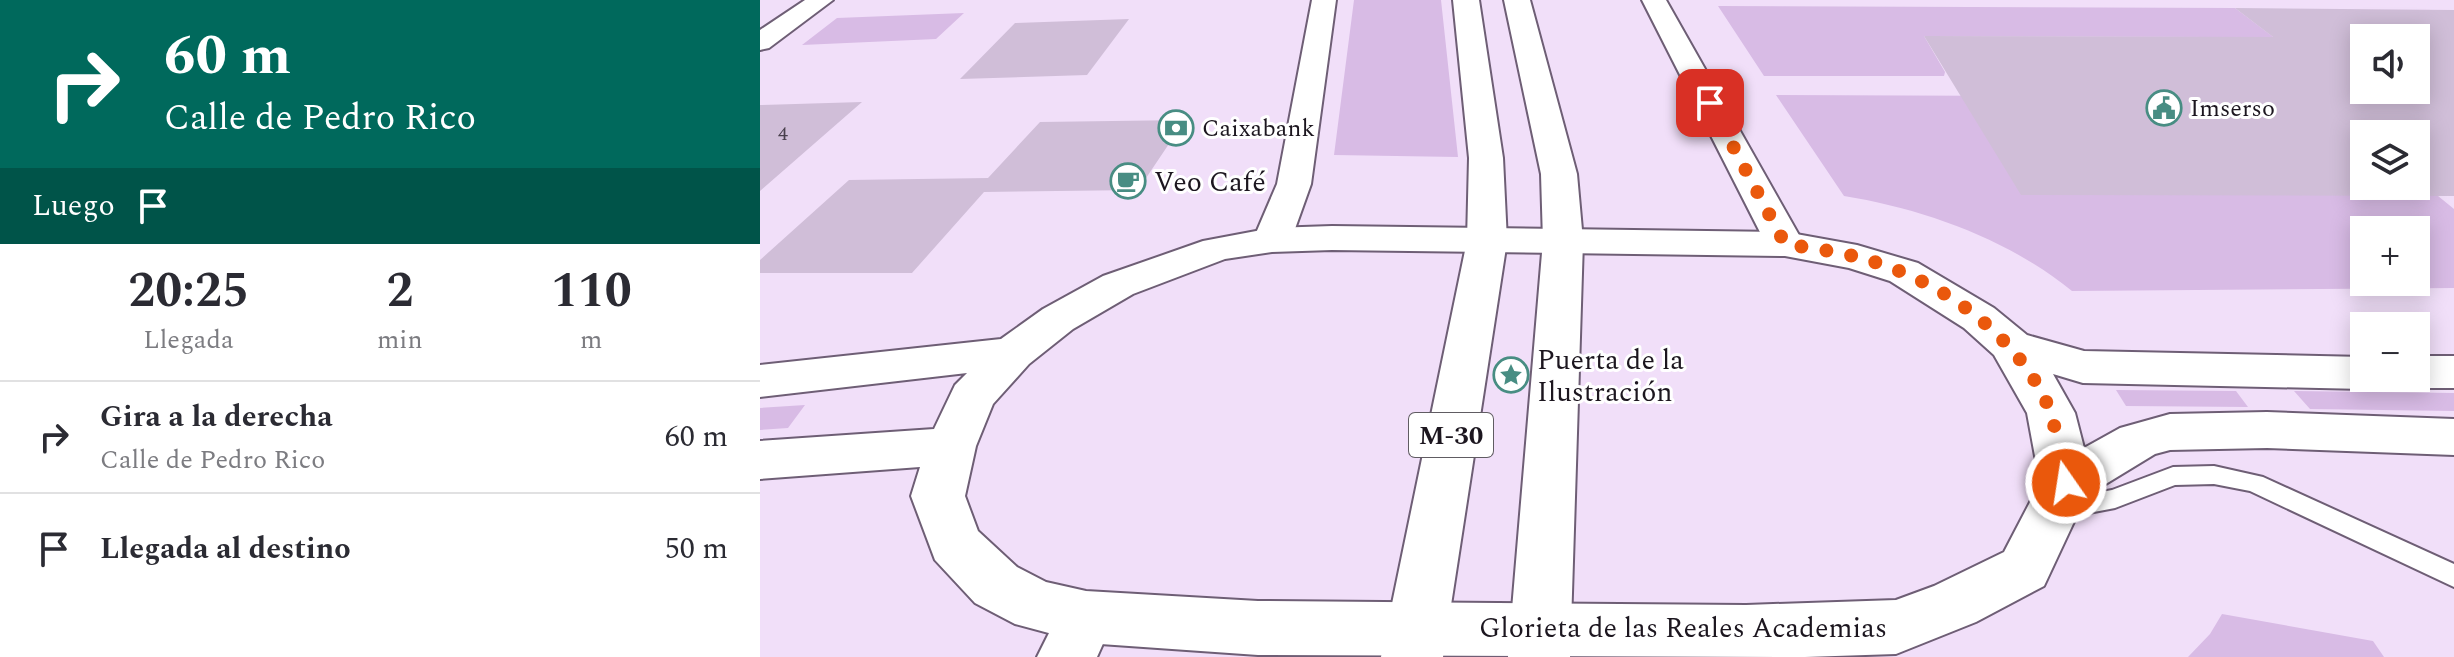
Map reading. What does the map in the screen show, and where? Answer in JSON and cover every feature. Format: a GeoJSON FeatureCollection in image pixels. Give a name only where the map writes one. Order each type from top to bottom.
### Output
{"type":"FeatureCollection","features":[{"type":"Feature","properties":{"kind":"main road","name":"M-30"},"geometry":{"type":"LineString","coordinates":[[1414,643],[1487,241],[1486,158],[1466,0]]}},
{"type":"Feature","properties":{"kind":"main road"},"geometry":{"type":"LineString","coordinates":[[1517,0],[1559,174],[1563,241],[1540,642]]}},
{"type":"Feature","properties":{"kind":"main road","name":"Glorieta de las Reales Academias"},"geometry":{"type":"LineString","coordinates":[[1272,240],[1487,241],[1785,244],[1857,257],[1904,272],[1979,318],[2011,345],[2051,413],[2060,496],[2024,569],[1955,604],[1898,642],[1746,632],[1540,642],[1414,643],[1258,628],[1076,637],[1036,606],[996,585],[955,544],[938,496],[951,446],[972,397],[1013,353],[1058,319],[1118,285],[1217,249],[1272,240]]}},
{"type":"Feature","properties":{"kind":"main road"},"geometry":{"type":"LineString","coordinates":[[2011,345],[2083,367],[2350,373]]}},
{"type":"Feature","properties":{"kind":"main road"},"geometry":{"type":"LineString","coordinates":[[760,381],[1013,353]]}},
{"type":"Feature","properties":{"kind":"main road"},"geometry":{"type":"LineString","coordinates":[[2430,372],[2454,372]]}},
{"type":"Feature","properties":{"kind":"main road"},"geometry":{"type":"LineString","coordinates":[[2060,496],[2138,441],[2170,432],[2311,431],[2454,437]]}},
{"type":"Feature","properties":{"kind":"main road"},"geometry":{"type":"LineString","coordinates":[[760,460],[951,446]]}},
{"type":"Feature","properties":{"kind":"street"},"geometry":{"type":"LineString","coordinates":[[760,42],[821,0]]}},
{"type":"Feature","properties":{"kind":"street"},"geometry":{"type":"LineString","coordinates":[[1272,240],[1294,184],[1324,0]]}},
{"type":"Feature","properties":{"kind":"street"},"geometry":{"type":"LineString","coordinates":[[1654,0],[1785,244]]}},
{"type":"Feature","properties":{"kind":"lane"},"geometry":{"type":"LineString","coordinates":[[2060,496],[2115,499],[2173,476],[2214,475],[2255,483],[2454,576]]}},
{"type":"Feature","properties":{"kind":"shaded area"},"geometry":{"type":"Polygon","coordinates":[[[1354,0],[1441,0],[1458,157],[1334,155],[1354,0]]]}},
{"type":"Feature","properties":{"kind":"shaded area"},"geometry":{"type":"Polygon","coordinates":[[[1718,6],[2235,8],[2331,81],[2212,37],[1924,36],[1945,72],[1944,76],[1764,76],[1718,6]]]}},
{"type":"Feature","properties":{"kind":"shaded area"},"geometry":{"type":"Polygon","coordinates":[[[964,13],[936,39],[802,45],[837,18],[964,13]]]}},
{"type":"Feature","properties":{"kind":"shaded area"},"geometry":{"type":"Polygon","coordinates":[[[1776,95],[2042,96],[2021,195],[2350,188],[2350,200],[2430,200],[2430,189],[2454,209],[2454,288],[2430,288],[2430,216],[2350,216],[2350,289],[2072,291],[2021,256],[1993,242],[1934,218],[1844,196],[1776,95]]]}},
{"type":"Feature","properties":{"kind":"shaded area"},"geometry":{"type":"Polygon","coordinates":[[[2116,390],[2236,391],[2248,407],[2126,406],[2116,390]]]}},
{"type":"Feature","properties":{"kind":"shaded area"},"geometry":{"type":"Polygon","coordinates":[[[2294,391],[2454,393],[2454,411],[2310,409],[2294,391]]]}},
{"type":"Feature","properties":{"kind":"shaded area"},"geometry":{"type":"Polygon","coordinates":[[[805,405],[788,428],[760,430],[760,408],[805,405]]]}},
{"type":"Feature","properties":{"kind":"shaded area"},"geometry":{"type":"Polygon","coordinates":[[[2222,614],[2373,641],[2384,657],[2188,657],[2210,634],[2222,614]]]}},
{"type":"Feature","properties":{"kind":"building"},"geometry":{"type":"Polygon","coordinates":[[[2235,8],[2454,10],[2454,196],[2430,196],[2430,120],[2350,120],[2350,196],[2021,195],[1924,36],[2273,37],[2235,8]]]}},
{"type":"Feature","properties":{"kind":"building"},"geometry":{"type":"Polygon","coordinates":[[[1129,19],[1087,75],[960,79],[1015,23],[1129,19]]]}},
{"type":"Feature","properties":{"kind":"building"},"geometry":{"type":"Polygon","coordinates":[[[862,102],[760,191],[760,105],[862,102]]]}},
{"type":"Feature","properties":{"kind":"building"},"geometry":{"type":"Polygon","coordinates":[[[1185,120],[1138,190],[984,192],[912,273],[760,273],[760,260],[849,180],[988,178],[1040,122],[1185,120]]]}},
{"type":"Feature","properties":{"kind":"place","name":"Imserso"},"geometry":{"type":"Point","coordinates":[2164,108]}},
{"type":"Feature","properties":{"kind":"place","name":"Caixabank"},"geometry":{"type":"Point","coordinates":[1176,128]}},
{"type":"Feature","properties":{"kind":"place","name":"Veo Café"},"geometry":{"type":"Point","coordinates":[1128,181]}},
{"type":"Feature","properties":{"kind":"place","name":"Puerta de la Ilustración"},"geometry":{"type":"Point","coordinates":[1511,375]}},
{"type":"Feature","properties":{"kind":"route"},"geometry":{"type":"LineString","coordinates":[[1710,103],[1785,244],[1857,257],[1904,272],[1979,318],[2011,345],[2051,413],[2066,483]]}}]}
